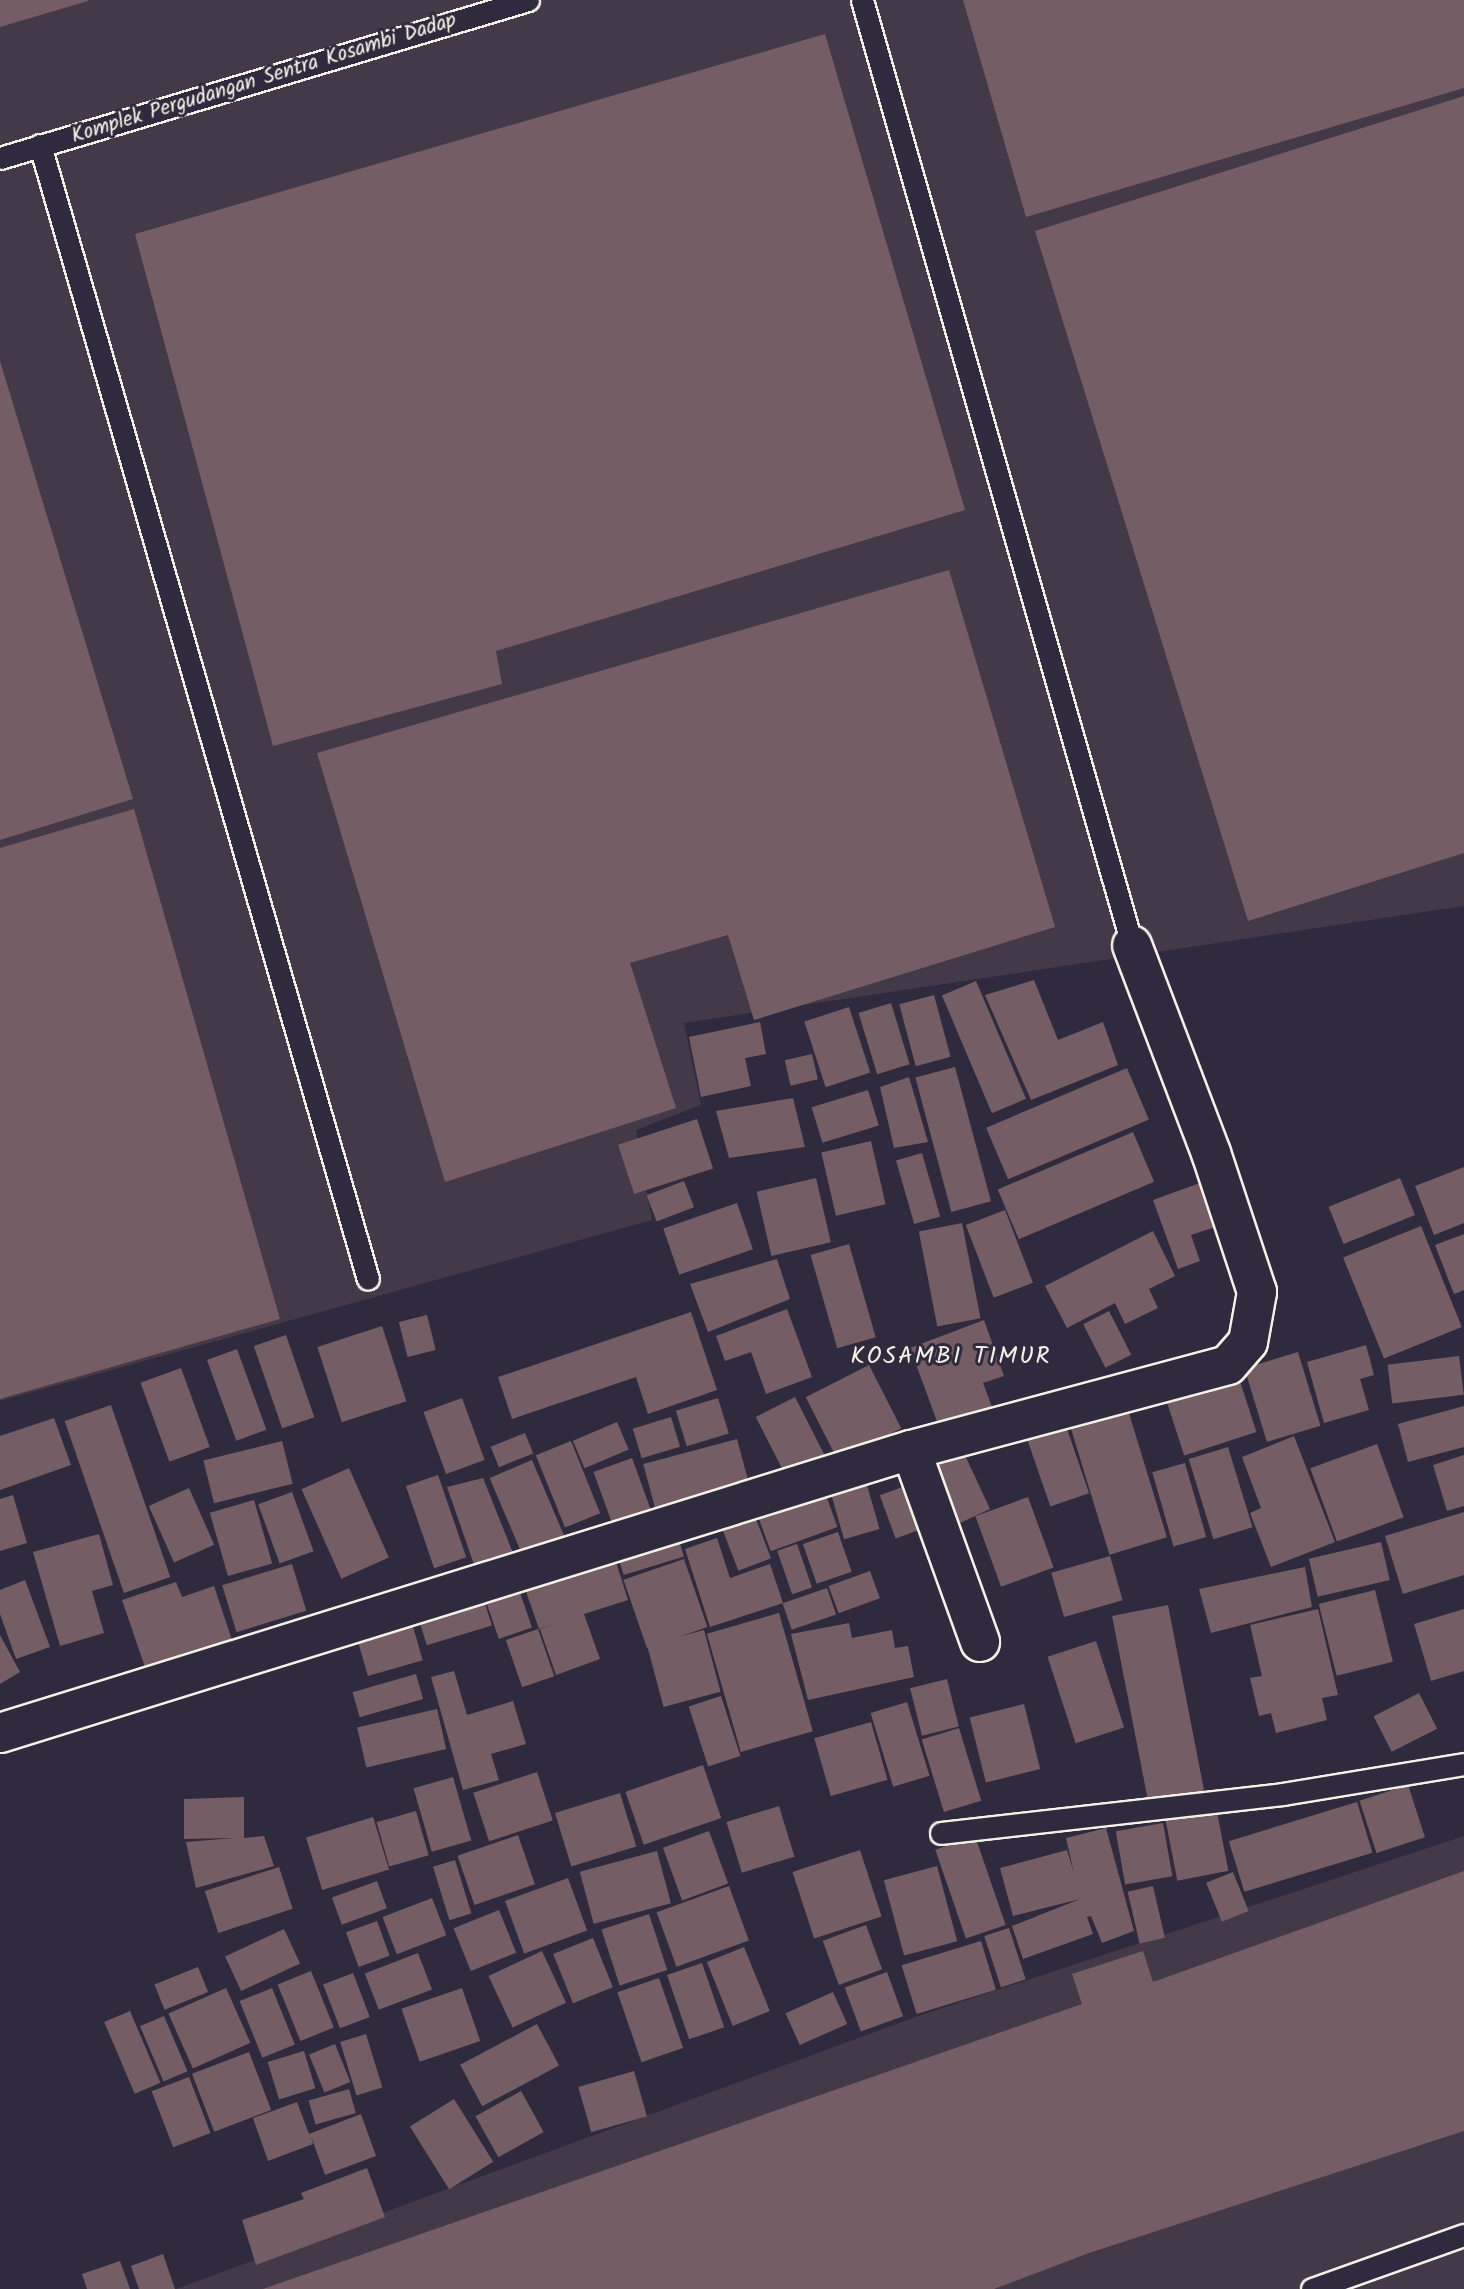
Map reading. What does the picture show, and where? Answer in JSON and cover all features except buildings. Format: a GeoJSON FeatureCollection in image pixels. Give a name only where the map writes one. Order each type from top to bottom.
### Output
{"type":"FeatureCollection","features":[{"type":"Feature","properties":{"kind":"street"},"geometry":{"type":"LineString","coordinates":[[0,1733],[911,1450],[1228,1365],[1248,1342],[1257,1292],[1211,1153],[1162,1034],[1132,945]]}},
{"type":"Feature","properties":{"kind":"street"},"geometry":{"type":"LineString","coordinates":[[911,1450],[980,1642]]}},
{"type":"Feature","properties":{"kind":"lane","name":"Komplek Pergudangan Sentra Kosambi Dadap"},"geometry":{"type":"LineString","coordinates":[[0,158],[527,0]]}},
{"type":"Feature","properties":{"kind":"lane"},"geometry":{"type":"LineString","coordinates":[[862,0],[1132,945]]}},
{"type":"Feature","properties":{"kind":"lane"},"geometry":{"type":"LineString","coordinates":[[40,145],[368,1279]]}},
{"type":"Feature","properties":{"kind":"lane"},"geometry":{"type":"LineString","coordinates":[[941,1833],[1283,1794],[1464,1764]]}},
{"type":"Feature","properties":{"kind":"lane"},"geometry":{"type":"LineString","coordinates":[[1312,2289],[1464,2235]]}},
{"type":"Feature","properties":{"kind":"shaded area"},"geometry":{"type":"Polygon","coordinates":[[[0,0],[1464,0],[1464,906],[684,1023],[701,1105],[636,1130],[652,1220],[0,1401],[0,0]]]}},
{"type":"Feature","properties":{"kind":"shaded area"},"geometry":{"type":"Polygon","coordinates":[[[1464,1836],[1464,2289],[176,2289],[918,2016],[1464,1836]]]}},
{"type":"Feature","properties":{"kind":"district","name":"KOSAMBI TIMUR"},"geometry":{"type":"Point","coordinates":[951,1357]}}]}
